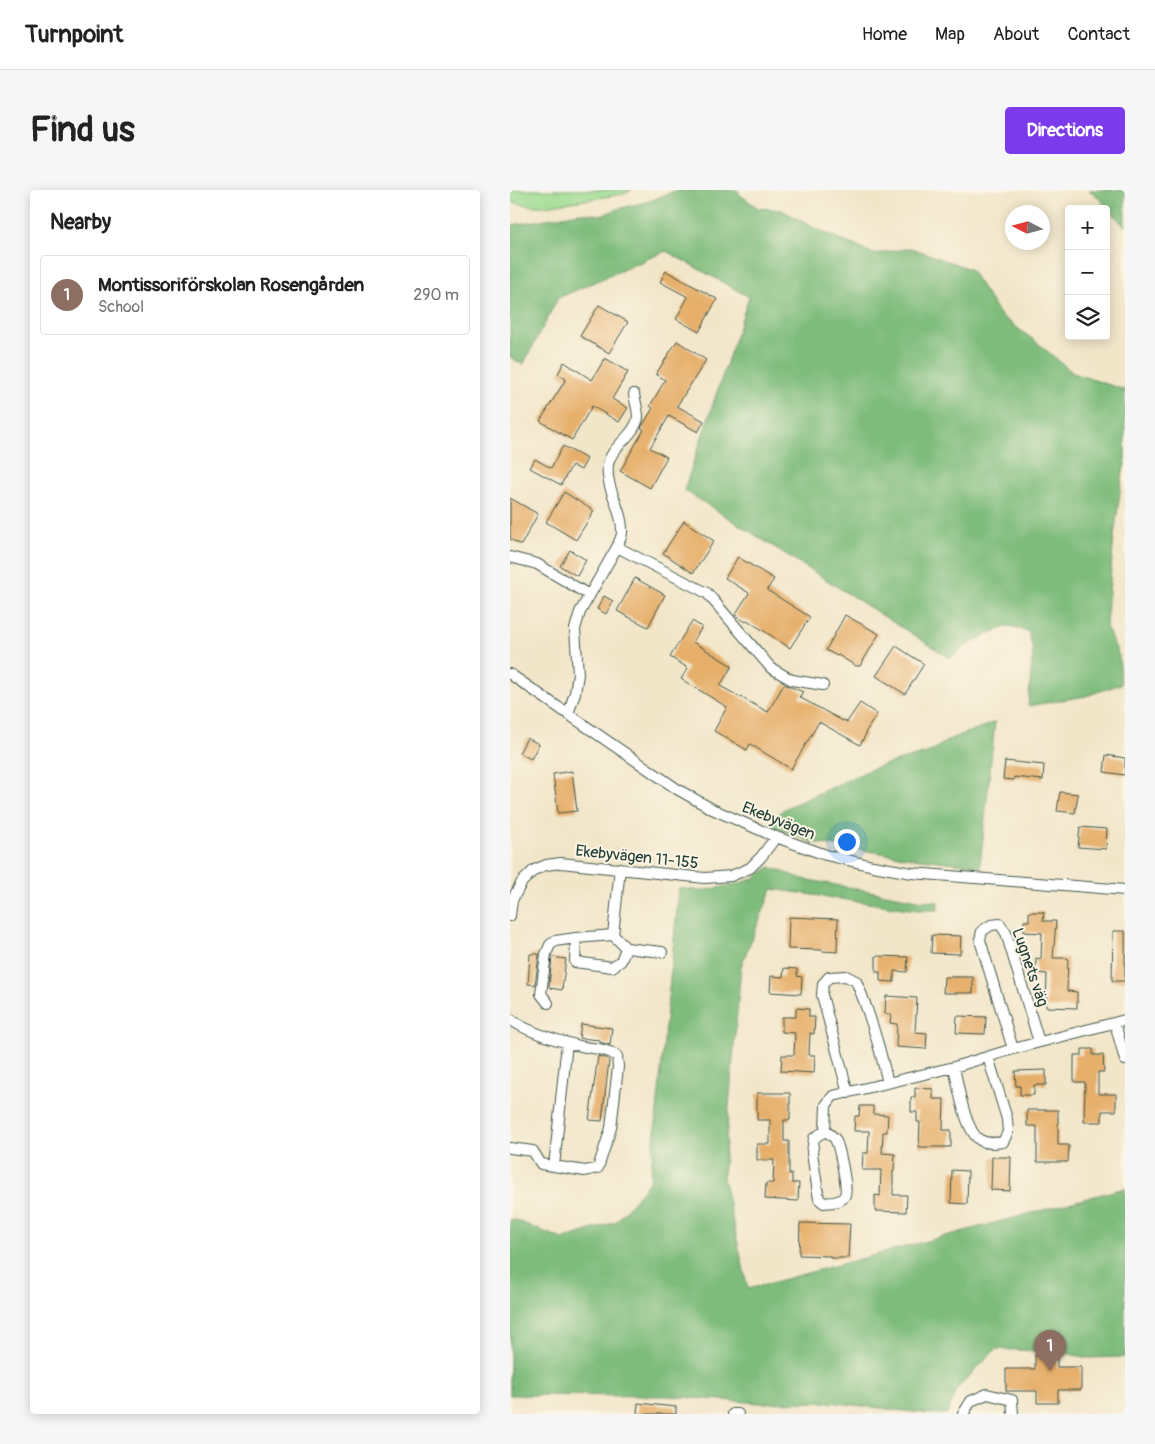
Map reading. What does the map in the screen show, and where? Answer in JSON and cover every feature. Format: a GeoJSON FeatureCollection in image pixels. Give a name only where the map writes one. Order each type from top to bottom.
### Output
{"type":"FeatureCollection","features":[{"type":"Feature","properties":{"kind":"street"},"geometry":{"type":"LineString","coordinates":[[568,714],[575,694],[578,674],[575,629],[580,612],[617,546],[622,533],[621,518],[610,488],[607,473],[608,462],[632,430],[638,418],[634,394]]}},
{"type":"Feature","properties":{"kind":"street"},"geometry":{"type":"LineString","coordinates":[[617,546],[707,593],[771,668],[792,680],[823,685]]}},
{"type":"Feature","properties":{"kind":"street"},"geometry":{"type":"LineString","coordinates":[[510,557],[537,564],[589,595]]}},
{"type":"Feature","properties":{"kind":"street","name":"Ekebyvägen"},"geometry":{"type":"LineString","coordinates":[[510,674],[677,788],[712,809],[776,837],[826,855],[912,874],[1125,890]]}},
{"type":"Feature","properties":{"kind":"street","name":"Ekebyvägen 11-155"},"geometry":{"type":"LineString","coordinates":[[510,916],[512,900],[522,882],[534,870],[546,865],[561,863],[705,878],[731,876],[750,868],[761,858],[776,837]]}},
{"type":"Feature","properties":{"kind":"street"},"geometry":{"type":"LineString","coordinates":[[613,935],[620,868]]}},
{"type":"Feature","properties":{"kind":"street","name":"Lugnets väg"},"geometry":{"type":"LineString","coordinates":[[1013,1049],[980,940],[982,931],[991,924],[1000,924],[1006,933],[1039,1042]]}},
{"type":"Feature","properties":{"kind":"street"},"geometry":{"type":"LineString","coordinates":[[548,1003],[541,994],[548,949],[555,941],[613,935],[626,948],[662,952]]}},
{"type":"Feature","properties":{"kind":"street"},"geometry":{"type":"LineString","coordinates":[[576,938],[575,962],[612,967],[621,961],[626,948]]}},
{"type":"Feature","properties":{"kind":"street"},"geometry":{"type":"LineString","coordinates":[[848,1093],[822,995],[823,984],[829,977],[846,976],[856,981],[863,998],[888,1083]]}},
{"type":"Feature","properties":{"kind":"street"},"geometry":{"type":"LineString","coordinates":[[510,1019],[520,1026],[567,1043],[609,1050],[617,1056],[618,1067],[611,1128],[598,1168],[585,1171],[541,1164],[533,1151],[510,1148]]}},
{"type":"Feature","properties":{"kind":"street"},"geometry":{"type":"LineString","coordinates":[[825,1131],[826,1104],[833,1096],[954,1068],[1013,1049],[1120,1021],[1125,1060]]}},
{"type":"Feature","properties":{"kind":"street"},"geometry":{"type":"LineString","coordinates":[[554,1166],[567,1043]]}},
{"type":"Feature","properties":{"kind":"street"},"geometry":{"type":"LineString","coordinates":[[954,1068],[964,1112],[973,1134],[981,1141],[1003,1142],[1008,1132],[1007,1119],[988,1057]]}},
{"type":"Feature","properties":{"kind":"street"},"geometry":{"type":"LineString","coordinates":[[825,1131],[834,1139],[841,1156],[846,1190],[844,1197],[840,1200],[824,1203],[819,1199],[812,1153],[814,1138],[825,1131]]}},
{"type":"Feature","properties":{"kind":"street"},"geometry":{"type":"LineString","coordinates":[[963,1414],[972,1401],[987,1394],[1012,1400],[1013,1414]]}},
{"type":"Feature","properties":{"kind":"street"},"geometry":{"type":"LineString","coordinates":[[733,1414],[738,1414]]}},
{"type":"Feature","properties":{"kind":"green space"},"geometry":{"type":"Polygon","coordinates":[[[510,190],[632,190],[624,194],[545,206],[533,206],[510,202],[510,190]]]}},
{"type":"Feature","properties":{"kind":"green space"},"geometry":{"type":"Polygon","coordinates":[[[677,190],[738,190],[739,194],[758,208],[782,210],[812,227],[874,254],[911,248],[970,269],[1001,316],[1039,344],[1073,373],[1125,390],[1125,464],[1114,536],[1106,626],[1119,656],[1121,684],[1086,696],[1028,706],[1033,650],[1028,631],[1009,626],[992,632],[967,645],[950,658],[684,490],[749,297],[666,251],[558,298],[523,365],[510,357],[510,227],[512,225],[580,213],[603,215],[617,209],[650,201],[677,190]]]}},
{"type":"Feature","properties":{"kind":"green space"},"geometry":{"type":"Polygon","coordinates":[[[1089,190],[1125,190],[1125,227],[1110,210],[1110,205],[1105,205],[1089,190]]]}},
{"type":"Feature","properties":{"kind":"green space"},"geometry":{"type":"Polygon","coordinates":[[[995,722],[980,866],[811,842],[772,826],[770,821],[784,809],[876,767],[930,752],[950,739],[995,722]]]}},
{"type":"Feature","properties":{"kind":"green space"},"geometry":{"type":"Polygon","coordinates":[[[770,867],[803,879],[938,902],[938,910],[916,910],[772,889],[741,966],[723,1177],[748,1289],[1125,1188],[1125,1357],[1088,1358],[1059,1352],[996,1349],[956,1390],[947,1414],[931,1414],[829,1402],[760,1403],[669,1396],[510,1395],[510,1220],[515,1220],[562,1239],[616,1222],[650,1181],[679,888],[701,891],[733,885],[753,879],[770,867]]]}},
{"type":"Feature","properties":{"kind":"building"},"geometry":{"type":"Polygon","coordinates":[[[666,271],[717,299],[699,332],[676,319],[688,297],[660,282],[666,271]]]}},
{"type":"Feature","properties":{"kind":"building"},"geometry":{"type":"Polygon","coordinates":[[[599,305],[628,322],[609,353],[580,336],[599,305]]]}},
{"type":"Feature","properties":{"kind":"building"},"geometry":{"type":"Polygon","coordinates":[[[677,341],[706,360],[677,406],[704,421],[698,432],[669,416],[650,448],[667,457],[650,488],[620,471],[644,430],[641,428],[653,408],[650,406],[665,380],[656,374],[677,341]]]}},
{"type":"Feature","properties":{"kind":"building"},"geometry":{"type":"Polygon","coordinates":[[[605,358],[628,372],[612,399],[628,408],[619,422],[592,406],[572,440],[540,421],[566,379],[558,374],[564,362],[592,380],[605,358]]]}},
{"type":"Feature","properties":{"kind":"building"},"geometry":{"type":"Polygon","coordinates":[[[563,446],[587,459],[581,470],[572,465],[561,485],[530,468],[535,459],[551,468],[563,446]]]}},
{"type":"Feature","properties":{"kind":"building"},"geometry":{"type":"Polygon","coordinates":[[[564,492],[594,511],[576,540],[546,522],[564,492]]]}},
{"type":"Feature","properties":{"kind":"building"},"geometry":{"type":"Polygon","coordinates":[[[510,498],[538,514],[521,545],[510,539],[510,498]]]}},
{"type":"Feature","properties":{"kind":"building"},"geometry":{"type":"Polygon","coordinates":[[[684,521],[714,541],[693,573],[663,553],[684,521]]]}},
{"type":"Feature","properties":{"kind":"building"},"geometry":{"type":"Polygon","coordinates":[[[570,550],[586,560],[577,576],[560,566],[570,550]]]}},
{"type":"Feature","properties":{"kind":"building"},"geometry":{"type":"Polygon","coordinates":[[[738,557],[774,579],[767,590],[810,617],[790,648],[747,620],[746,622],[735,615],[749,593],[725,578],[738,557]]]}},
{"type":"Feature","properties":{"kind":"building"},"geometry":{"type":"Polygon","coordinates":[[[635,578],[665,595],[648,627],[617,611],[635,578]]]}},
{"type":"Feature","properties":{"kind":"building"},"geometry":{"type":"Polygon","coordinates":[[[604,596],[613,601],[606,614],[597,609],[604,596]]]}},
{"type":"Feature","properties":{"kind":"building"},"geometry":{"type":"Polygon","coordinates":[[[845,615],[879,634],[860,666],[856,666],[826,650],[845,615]]]}},
{"type":"Feature","properties":{"kind":"building"},"geometry":{"type":"Polygon","coordinates":[[[692,621],[702,627],[693,642],[732,666],[720,686],[768,712],[784,684],[803,692],[799,697],[847,722],[860,703],[877,714],[860,745],[819,722],[791,769],[750,744],[747,750],[714,731],[727,707],[681,679],[688,668],[670,657],[692,621]]]}},
{"type":"Feature","properties":{"kind":"building"},"geometry":{"type":"Polygon","coordinates":[[[896,646],[924,664],[905,694],[876,676],[896,646]]]}},
{"type":"Feature","properties":{"kind":"building"},"geometry":{"type":"Polygon","coordinates":[[[527,738],[539,744],[531,759],[519,753],[527,738]]]}},
{"type":"Feature","properties":{"kind":"building"},"geometry":{"type":"Polygon","coordinates":[[[1106,755],[1125,758],[1125,775],[1104,772],[1106,755]]]}},
{"type":"Feature","properties":{"kind":"building"},"geometry":{"type":"Polygon","coordinates":[[[1005,761],[1044,765],[1043,780],[1014,777],[1014,780],[1003,779],[1005,761]]]}},
{"type":"Feature","properties":{"kind":"building"},"geometry":{"type":"Polygon","coordinates":[[[572,771],[577,811],[558,813],[553,774],[572,771]]]}},
{"type":"Feature","properties":{"kind":"building"},"geometry":{"type":"Polygon","coordinates":[[[1060,792],[1078,794],[1075,813],[1057,811],[1060,792]]]}},
{"type":"Feature","properties":{"kind":"building"},"geometry":{"type":"Polygon","coordinates":[[[1080,827],[1107,829],[1106,849],[1078,847],[1080,827]]]}},
{"type":"Feature","properties":{"kind":"building"},"geometry":{"type":"Polygon","coordinates":[[[1029,912],[1044,912],[1043,921],[1056,921],[1053,958],[1068,958],[1067,991],[1077,992],[1077,1008],[1046,1007],[1047,974],[1036,973],[1036,958],[1041,959],[1042,933],[1024,932],[1024,921],[1029,921],[1029,912]]]}},
{"type":"Feature","properties":{"kind":"building"},"geometry":{"type":"Polygon","coordinates":[[[789,917],[838,919],[837,952],[788,949],[789,917]]]}},
{"type":"Feature","properties":{"kind":"building"},"geometry":{"type":"Polygon","coordinates":[[[1113,931],[1125,931],[1125,981],[1112,981],[1113,931]]]}},
{"type":"Feature","properties":{"kind":"building"},"geometry":{"type":"Polygon","coordinates":[[[932,935],[961,936],[960,954],[931,953],[932,935]]]}},
{"type":"Feature","properties":{"kind":"building"},"geometry":{"type":"Polygon","coordinates":[[[530,954],[539,954],[535,985],[528,984],[530,954]]]}},
{"type":"Feature","properties":{"kind":"building"},"geometry":{"type":"Polygon","coordinates":[[[876,956],[908,957],[907,972],[894,971],[894,982],[880,981],[880,972],[876,972],[876,956]]]}},
{"type":"Feature","properties":{"kind":"building"},"geometry":{"type":"Polygon","coordinates":[[[552,957],[566,959],[562,990],[550,988],[549,986],[552,957]]]}},
{"type":"Feature","properties":{"kind":"building"},"geometry":{"type":"Polygon","coordinates":[[[784,968],[797,969],[797,976],[802,977],[801,994],[770,992],[771,976],[783,977],[784,968]]]}},
{"type":"Feature","properties":{"kind":"building"},"geometry":{"type":"Polygon","coordinates":[[[944,977],[973,977],[973,993],[943,993],[944,977]]]}},
{"type":"Feature","properties":{"kind":"building"},"geometry":{"type":"Polygon","coordinates":[[[886,996],[917,998],[915,1032],[927,1033],[926,1049],[896,1047],[897,1024],[890,1023],[891,1014],[885,1014],[886,996]]]}},
{"type":"Feature","properties":{"kind":"building"},"geometry":{"type":"Polygon","coordinates":[[[796,1008],[809,1009],[809,1017],[815,1017],[814,1034],[810,1033],[809,1055],[815,1055],[814,1073],[781,1071],[782,1055],[794,1055],[795,1033],[782,1032],[782,1017],[796,1017],[796,1008]]]}},
{"type":"Feature","properties":{"kind":"building"},"geometry":{"type":"Polygon","coordinates":[[[957,1016],[986,1017],[985,1034],[956,1033],[957,1016]]]}},
{"type":"Feature","properties":{"kind":"building"},"geometry":{"type":"Polygon","coordinates":[[[581,1024],[612,1028],[610,1045],[600,1042],[600,1040],[579,1038],[581,1024]]]}},
{"type":"Feature","properties":{"kind":"building"},"geometry":{"type":"Polygon","coordinates":[[[1082,1049],[1093,1049],[1093,1055],[1103,1055],[1104,1072],[1098,1072],[1098,1094],[1116,1094],[1116,1111],[1102,1111],[1102,1122],[1084,1122],[1085,1082],[1074,1082],[1074,1055],[1082,1055],[1082,1049]]]}},
{"type":"Feature","properties":{"kind":"building"},"geometry":{"type":"Polygon","coordinates":[[[598,1056],[609,1061],[602,1121],[589,1120],[598,1056]]]}},
{"type":"Feature","properties":{"kind":"building"},"geometry":{"type":"Polygon","coordinates":[[[1046,1070],[1046,1085],[1034,1085],[1034,1095],[1020,1095],[1020,1086],[1016,1086],[1015,1071],[1046,1070]]]}},
{"type":"Feature","properties":{"kind":"building"},"geometry":{"type":"Polygon","coordinates":[[[915,1088],[933,1089],[933,1099],[944,1099],[943,1130],[951,1130],[951,1147],[919,1147],[920,1122],[917,1122],[917,1112],[911,1112],[911,1097],[915,1097],[915,1088]]]}},
{"type":"Feature","properties":{"kind":"building"},"geometry":{"type":"Polygon","coordinates":[[[757,1093],[790,1093],[790,1120],[784,1120],[784,1141],[789,1141],[789,1174],[792,1174],[792,1183],[799,1183],[798,1201],[765,1199],[766,1183],[773,1183],[774,1160],[757,1160],[757,1144],[770,1144],[770,1120],[757,1120],[757,1093]]]}},
{"type":"Feature","properties":{"kind":"building"},"geometry":{"type":"Polygon","coordinates":[[[860,1106],[873,1106],[873,1114],[888,1115],[887,1132],[883,1132],[882,1153],[895,1154],[893,1195],[907,1195],[906,1212],[875,1211],[875,1195],[880,1196],[881,1170],[862,1170],[863,1153],[868,1153],[869,1131],[854,1131],[855,1116],[859,1116],[860,1106]]]}},
{"type":"Feature","properties":{"kind":"building"},"geometry":{"type":"Polygon","coordinates":[[[1027,1110],[1058,1110],[1058,1145],[1069,1145],[1068,1162],[1037,1162],[1037,1126],[1027,1126],[1027,1110]]]}},
{"type":"Feature","properties":{"kind":"building"},"geometry":{"type":"Polygon","coordinates":[[[992,1157],[1011,1157],[1010,1191],[991,1190],[992,1157]]]}},
{"type":"Feature","properties":{"kind":"building"},"geometry":{"type":"Polygon","coordinates":[[[952,1170],[968,1171],[967,1204],[951,1203],[952,1170]]]}},
{"type":"Feature","properties":{"kind":"building"},"geometry":{"type":"Polygon","coordinates":[[[800,1223],[850,1224],[848,1258],[799,1255],[800,1223]]]}},
{"type":"Feature","properties":{"kind":"building"},"geometry":{"type":"Polygon","coordinates":[[[1035,1355],[1057,1355],[1057,1367],[1081,1367],[1081,1390],[1058,1390],[1058,1403],[1037,1403],[1037,1391],[1006,1391],[1006,1369],[1035,1369],[1035,1355]]]}},
{"type":"Feature","properties":{"kind":"building"},"geometry":{"type":"Polygon","coordinates":[[[638,1403],[676,1407],[676,1414],[637,1414],[638,1403]]]}},
{"type":"Feature","properties":{"kind":"place","name":"Montissoriförskolan Rosengården"},"geometry":{"type":"Point","coordinates":[1050,1371]}}]}
